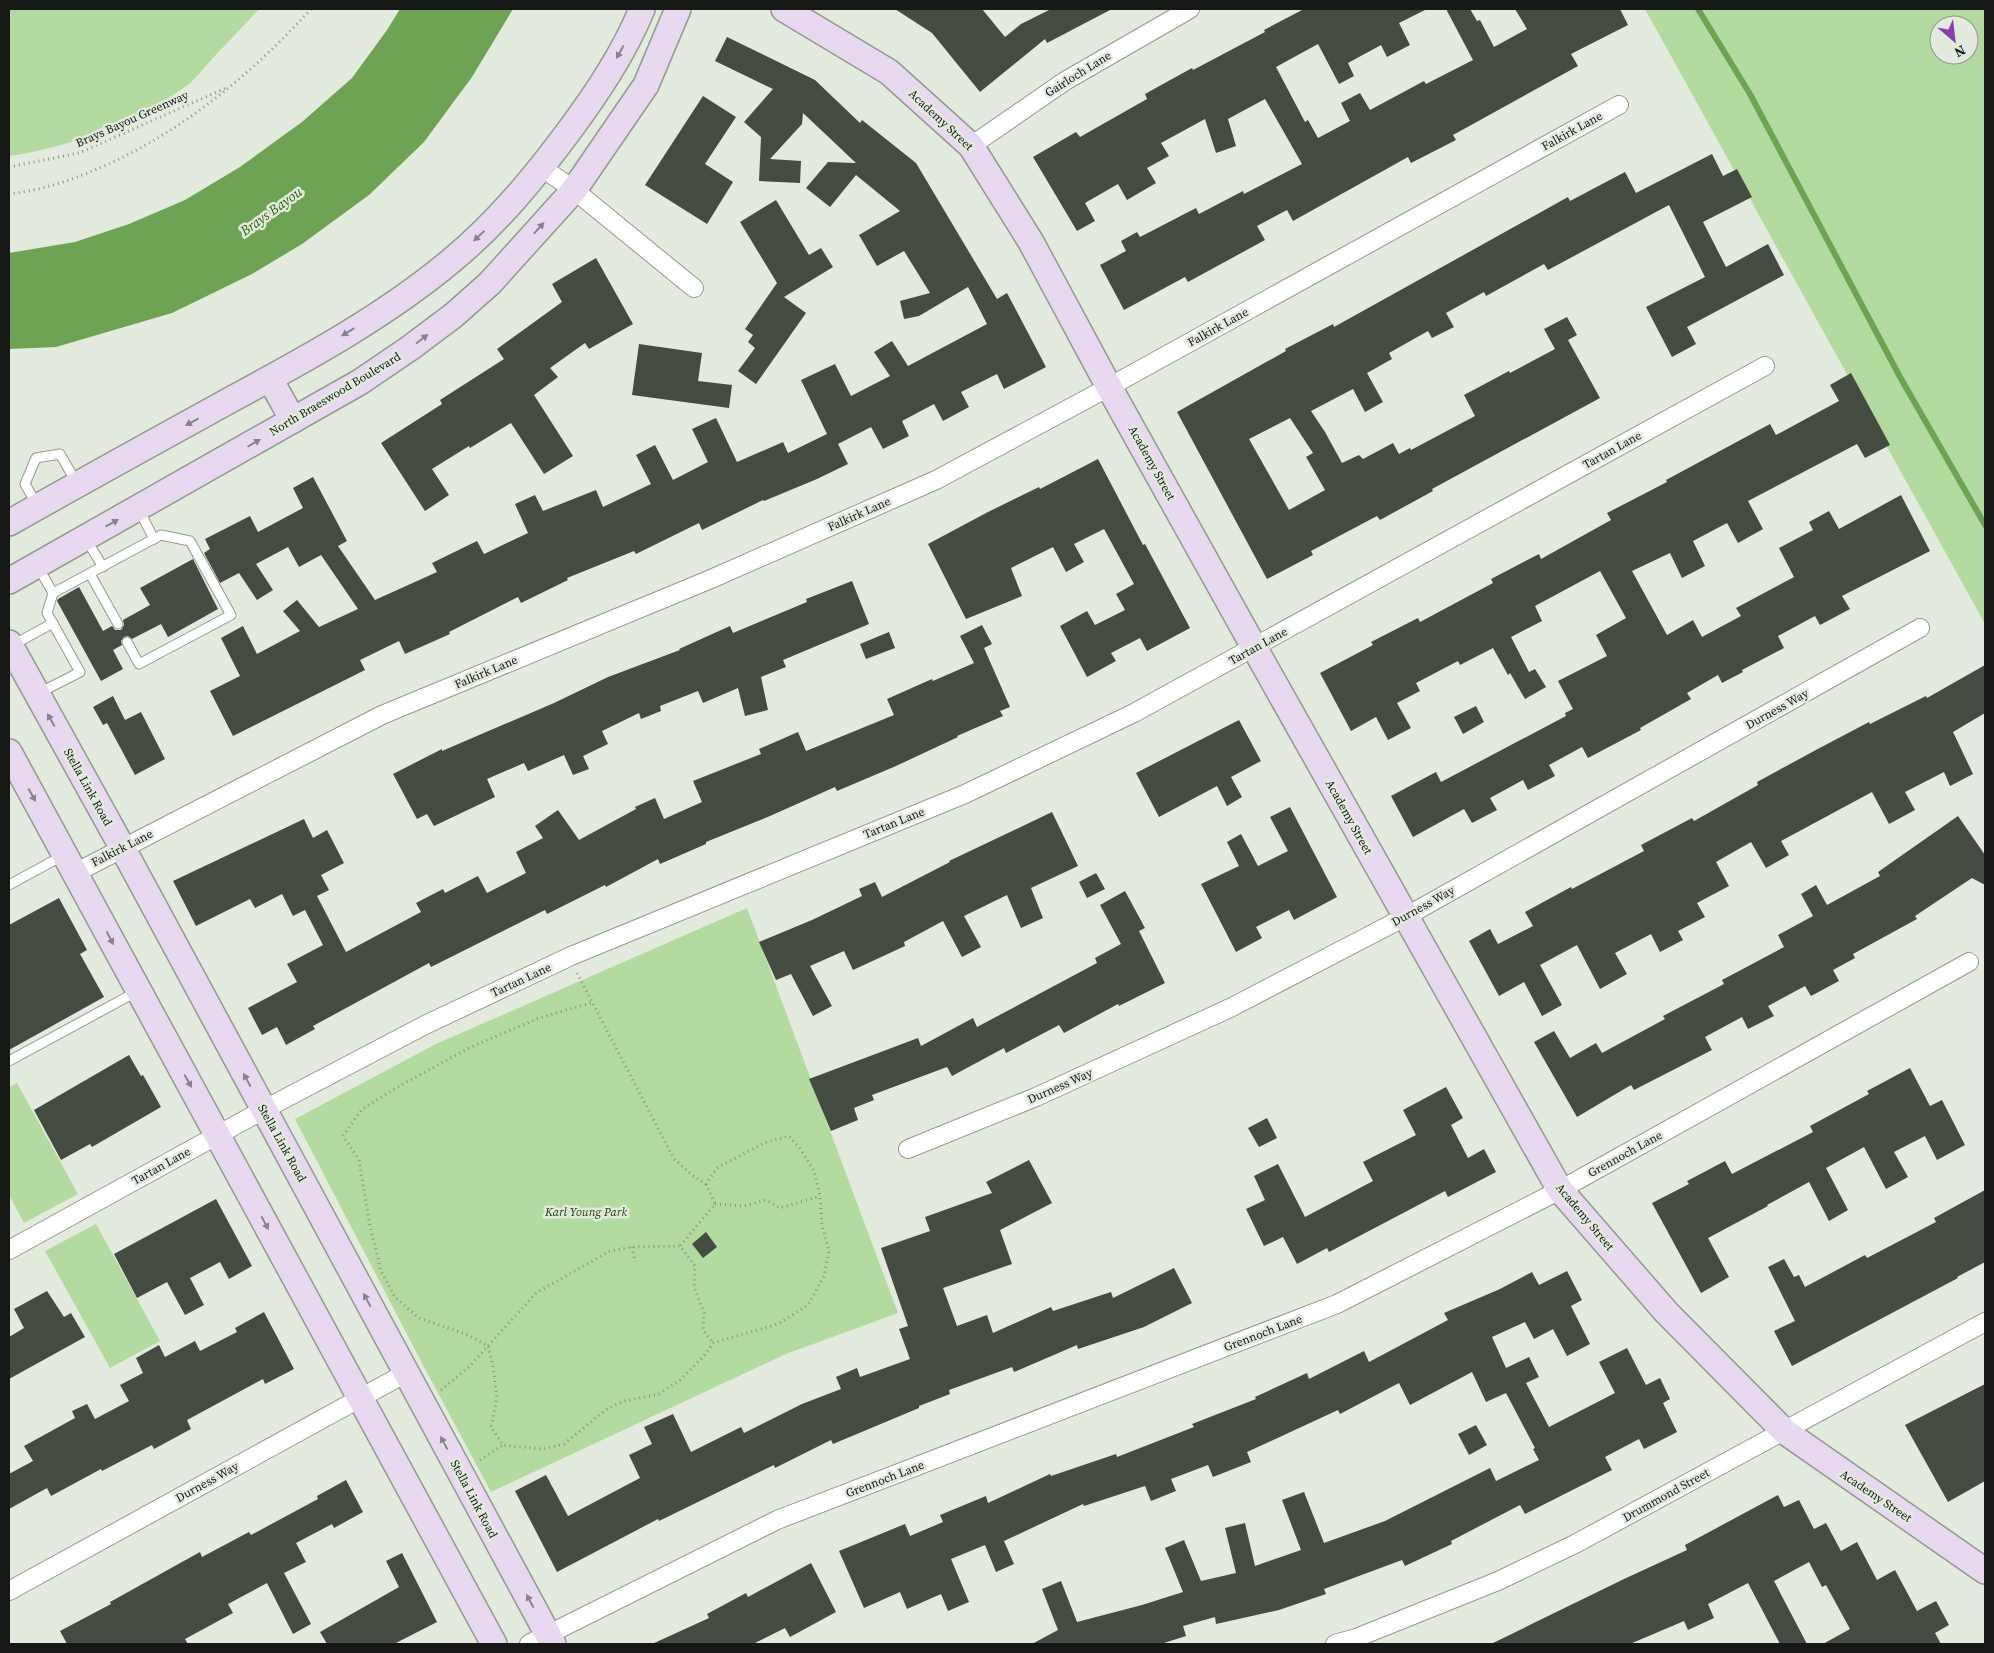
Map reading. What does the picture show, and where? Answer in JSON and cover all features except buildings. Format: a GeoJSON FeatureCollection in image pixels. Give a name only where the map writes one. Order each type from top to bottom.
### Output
{"type":"FeatureCollection","features":[{"type":"Feature","properties":{"kind":"main road"},"geometry":{"type":"LineString","coordinates":[[9,523],[270,379],[360,325],[445,266],[490,225],[520,193],[597,94],[636,24],[642,9]]}},
{"type":"Feature","properties":{"kind":"main road","name":"North Braeswood Boulevard"},"geometry":{"type":"LineString","coordinates":[[9,581],[360,382],[454,315],[490,282],[574,190],[646,86],[678,9]]}},
{"type":"Feature","properties":{"kind":"main road","name":"Academy Street"},"geometry":{"type":"LineString","coordinates":[[784,9],[889,72],[971,146],[1031,242],[1109,387],[1254,647],[1560,1190],[1667,1313],[1784,1431],[1985,1571]]}},
{"type":"Feature","properties":{"kind":"main road"},"geometry":{"type":"LineString","coordinates":[[270,379],[293,420]]}},
{"type":"Feature","properties":{"kind":"main road","name":"Stella Link Road"},"geometry":{"type":"LineString","coordinates":[[10,645],[122,847],[406,1372],[460,1474],[543,1641]]}},
{"type":"Feature","properties":{"kind":"main road"},"geometry":{"type":"LineString","coordinates":[[9,752],[494,1644]]}},
{"type":"Feature","properties":{"kind":"street","name":"Gairloch Lane"},"geometry":{"type":"LineString","coordinates":[[971,146],[1065,81],[1171,13],[1190,9]]}},
{"type":"Feature","properties":{"kind":"street","name":"Falkirk Lane"},"geometry":{"type":"LineString","coordinates":[[70,863],[122,847],[382,716],[711,579],[936,480],[1109,387],[1619,105]]}},
{"type":"Feature","properties":{"kind":"street"},"geometry":{"type":"LineString","coordinates":[[541,167],[574,190],[694,288]]}},
{"type":"Feature","properties":{"kind":"street","name":"Tartan Lane"},"geometry":{"type":"LineString","coordinates":[[9,1250],[263,1110],[425,1025],[571,956],[965,794],[1134,713],[1765,366]]}},
{"type":"Feature","properties":{"kind":"street","name":"Durness Way"},"geometry":{"type":"LineString","coordinates":[[908,1149],[1036,1097],[1230,1008],[1405,916],[1920,628]]}},
{"type":"Feature","properties":{"kind":"street","name":"Grennoch Lane"},"geometry":{"type":"LineString","coordinates":[[543,1641],[777,1520],[1337,1304],[1560,1190],[1968,962]]}},
{"type":"Feature","properties":{"kind":"street","name":"Drummond Street"},"geometry":{"type":"LineString","coordinates":[[1335,1644],[1356,1638],[1506,1577],[1575,1544],[1985,1322]]}},
{"type":"Feature","properties":{"kind":"street","name":"Durness Way"},"geometry":{"type":"LineString","coordinates":[[9,1591],[406,1372]]}},
{"type":"Feature","properties":{"kind":"lane"},"geometry":{"type":"LineString","coordinates":[[38,506],[25,484],[36,458],[60,454],[77,485]]}},
{"type":"Feature","properties":{"kind":"lane"},"geometry":{"type":"LineString","coordinates":[[138,508],[154,539]]}},
{"type":"Feature","properties":{"kind":"lane"},"geometry":{"type":"LineString","coordinates":[[37,694],[80,672],[47,613],[53,594],[161,535],[190,541],[231,615],[139,664],[127,642]]}},
{"type":"Feature","properties":{"kind":"lane"},"geometry":{"type":"LineString","coordinates":[[85,538],[102,567]]}},
{"type":"Feature","properties":{"kind":"lane"},"geometry":{"type":"LineString","coordinates":[[37,565],[53,594]]}},
{"type":"Feature","properties":{"kind":"lane"},"geometry":{"type":"LineString","coordinates":[[90,574],[118,624]]}},
{"type":"Feature","properties":{"kind":"lane"},"geometry":{"type":"LineString","coordinates":[[10,645],[53,623]]}},
{"type":"Feature","properties":{"kind":"lane"},"geometry":{"type":"LineString","coordinates":[[9,884],[70,863]]}},
{"type":"Feature","properties":{"kind":"lane"},"geometry":{"type":"LineString","coordinates":[[9,1061],[139,991]]}},
{"type":"Feature","properties":{"kind":"path","name":"Brays Bayou Greenway"},"geometry":{"type":"LineString","coordinates":[[9,194],[50,186],[110,163],[166,134],[232,86],[287,35],[311,9]]}},
{"type":"Feature","properties":{"kind":"path","name":"Brays Bayou Greenway"},"geometry":{"type":"LineString","coordinates":[[9,167],[79,153],[232,86]]}},
{"type":"Feature","properties":{"kind":"path"},"geometry":{"type":"LineString","coordinates":[[571,956],[578,978],[674,1159],[692,1175],[706,1184],[715,1204]]}},
{"type":"Feature","properties":{"kind":"path"},"geometry":{"type":"LineString","coordinates":[[503,1444],[491,1428],[497,1398],[493,1366],[488,1346],[468,1335],[419,1318],[395,1297],[381,1271],[370,1226],[359,1160],[343,1136],[362,1109],[463,1051],[539,1018],[591,1003]]}},
{"type":"Feature","properties":{"kind":"path"},"geometry":{"type":"LineString","coordinates":[[460,1474],[503,1444],[543,1448],[564,1444],[608,1408],[625,1401],[659,1394],[680,1380],[704,1356],[713,1343],[778,1324],[808,1306],[824,1276],[829,1252],[822,1225],[820,1196],[814,1171],[801,1150],[789,1136],[764,1143],[717,1168],[706,1184]]}},
{"type":"Feature","properties":{"kind":"path"},"geometry":{"type":"LineString","coordinates":[[715,1204],[744,1206],[766,1200],[780,1208],[820,1196]]}},
{"type":"Feature","properties":{"kind":"path"},"geometry":{"type":"LineString","coordinates":[[424,1406],[469,1367],[536,1292],[610,1251],[632,1247],[680,1246],[715,1204]]}},
{"type":"Feature","properties":{"kind":"path"},"geometry":{"type":"LineString","coordinates":[[680,1246],[695,1266],[694,1287],[704,1313],[703,1330],[713,1343]]}},
{"type":"Feature","properties":{"kind":"path"},"geometry":{"type":"LineString","coordinates":[[632,1247],[635,1262]]}},
{"type":"Feature","properties":{"kind":"green space"},"geometry":{"type":"Polygon","coordinates":[[[9,9],[259,9],[189,84],[170,97],[127,120],[79,139],[55,147],[9,156],[9,9]]]}},
{"type":"Feature","properties":{"kind":"green space"},"geometry":{"type":"Polygon","coordinates":[[[1645,9],[1985,9],[1985,624],[1645,9]]]}},
{"type":"Feature","properties":{"kind":"green space","name":"Karl Young Park"},"geometry":{"type":"Polygon","coordinates":[[[747,908],[898,1313],[786,1354],[491,1492],[295,1119],[436,1044],[747,908]]]}},
{"type":"Feature","properties":{"kind":"green space"},"geometry":{"type":"Polygon","coordinates":[[[17,1083],[78,1194],[24,1223],[9,1195],[9,1087],[17,1083]]]}},
{"type":"Feature","properties":{"kind":"green space"},"geometry":{"type":"Polygon","coordinates":[[[96,1224],[160,1341],[110,1368],[45,1251],[96,1224]]]}},
{"type":"Feature","properties":{"kind":"water","name":"Brays Bayou"},"geometry":{"type":"Polygon","coordinates":[[[400,9],[513,9],[472,77],[424,142],[369,195],[302,244],[252,274],[172,313],[56,347],[9,349],[9,253],[75,242],[129,224],[185,200],[240,167],[302,122],[352,78],[400,9]]]}},
{"type":"Feature","properties":{"kind":"waterway"},"geometry":{"type":"LineString","coordinates":[[1698,9],[1750,94],[1900,377],[1985,525]]}}]}
